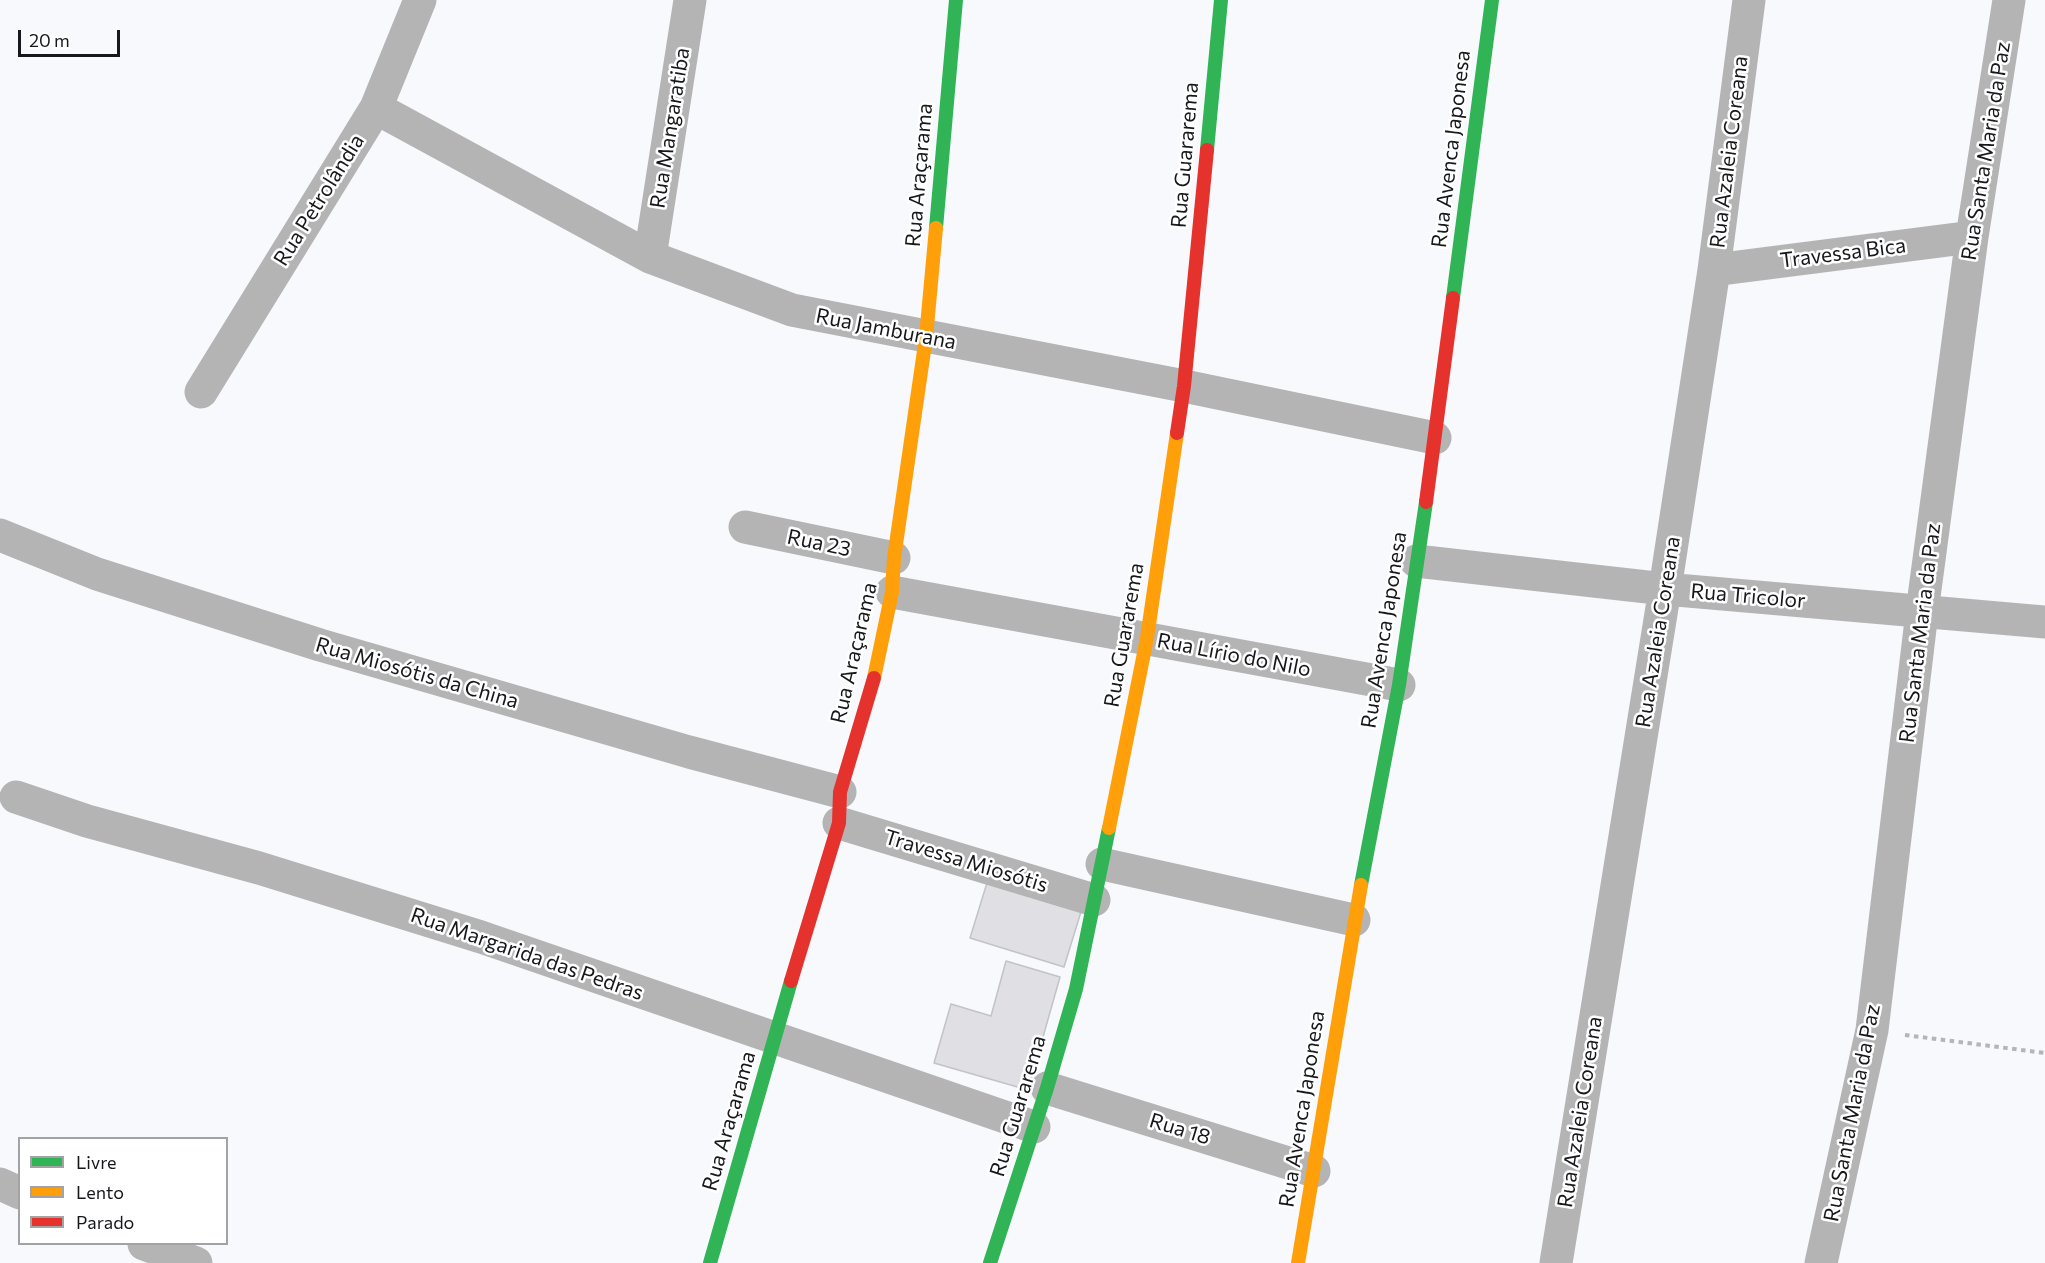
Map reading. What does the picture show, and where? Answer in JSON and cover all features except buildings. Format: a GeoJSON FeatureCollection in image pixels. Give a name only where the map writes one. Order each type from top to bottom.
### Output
{"type":"FeatureCollection","features":[{"type":"Feature","properties":{"kind":"street","name":"Rua Petrolândia"},"geometry":{"type":"LineString","coordinates":[[201,392],[376,108],[420,0]]}},
{"type":"Feature","properties":{"kind":"street","name":"Rua Mangaratiba"},"geometry":{"type":"LineString","coordinates":[[650,257],[690,0]]}},
{"type":"Feature","properties":{"kind":"street","name":"Rua Araçarama"},"geometry":{"type":"LineString","coordinates":[[710,1263],[839,808],[875,672],[892,592],[894,558],[926,337],[956,0]]}},
{"type":"Feature","properties":{"kind":"street","name":"Rua Guararema"},"geometry":{"type":"LineString","coordinates":[[990,1263],[1047,1088],[1076,989],[1147,638],[1184,386],[1221,0]]}},
{"type":"Feature","properties":{"kind":"street","name":"Rua Avenca Japonesa"},"geometry":{"type":"LineString","coordinates":[[1298,1263],[1354,920],[1399,685],[1435,438],[1492,0]]}},
{"type":"Feature","properties":{"kind":"street","name":"Rua Azaleia Coreana"},"geometry":{"type":"LineString","coordinates":[[1556,1263],[1714,270],[1749,0]]}},
{"type":"Feature","properties":{"kind":"street","name":"Rua Santa Maria da Paz"},"geometry":{"type":"LineString","coordinates":[[1821,1263],[1872,1030],[1922,612],[1972,237],[2009,0]]}},
{"type":"Feature","properties":{"kind":"street","name":"Rua Jamburana"},"geometry":{"type":"LineString","coordinates":[[376,108],[650,257],[792,310],[1184,386],[1435,438]]}},
{"type":"Feature","properties":{"kind":"street","name":"Travessa Bica"},"geometry":{"type":"LineString","coordinates":[[1714,270],[1972,237]]}},
{"type":"Feature","properties":{"kind":"street","name":"Rua 23"},"geometry":{"type":"LineString","coordinates":[[745,527],[894,558]]}},
{"type":"Feature","properties":{"kind":"street","name":"Rua Miosótis da China"},"geometry":{"type":"LineString","coordinates":[[0,535],[97,574],[320,645],[689,752],[839,808]]}},
{"type":"Feature","properties":{"kind":"street","name":"Rua Tricolor"},"geometry":{"type":"LineString","coordinates":[[1416,561],[1665,589],[2045,622]]}},
{"type":"Feature","properties":{"kind":"street","name":"Rua Lírio do Nilo"},"geometry":{"type":"LineString","coordinates":[[892,592],[1399,685]]}},
{"type":"Feature","properties":{"kind":"street","name":"Rua Margarida das Pedras"},"geometry":{"type":"LineString","coordinates":[[16,797],[87,821],[259,868],[481,937],[1034,1127]]}},
{"type":"Feature","properties":{"kind":"street","name":"Travessa Miosótis"},"geometry":{"type":"LineString","coordinates":[[839,808],[1094,900]]}},
{"type":"Feature","properties":{"kind":"street"},"geometry":{"type":"LineString","coordinates":[[1102,864],[1354,920]]}},
{"type":"Feature","properties":{"kind":"street","name":"Rua 18"},"geometry":{"type":"LineString","coordinates":[[1047,1088],[1314,1171]]}},
{"type":"Feature","properties":{"kind":"street"},"geometry":{"type":"LineString","coordinates":[[0,1184],[18,1192]]}},
{"type":"Feature","properties":{"kind":"street"},"geometry":{"type":"LineString","coordinates":[[147,1245],[196,1263]]}},
{"type":"Feature","properties":{"kind":"path"},"geometry":{"type":"LineString","coordinates":[[1872,1030],[2045,1053]]}},
{"type":"Feature","properties":{"kind":"traffic: fast"},"geometry":{"type":"LineString","coordinates":[[936,228],[956,0]]}},
{"type":"Feature","properties":{"kind":"traffic: fast"},"geometry":{"type":"LineString","coordinates":[[1207,150],[1221,0]]}},
{"type":"Feature","properties":{"kind":"traffic: fast"},"geometry":{"type":"LineString","coordinates":[[1453,298],[1492,0]]}},
{"type":"Feature","properties":{"kind":"traffic: fast"},"geometry":{"type":"LineString","coordinates":[[1361,885],[1399,685],[1426,502]]}},
{"type":"Feature","properties":{"kind":"traffic: fast"},"geometry":{"type":"LineString","coordinates":[[990,1263],[1047,1088],[1076,989],[1109,828]]}},
{"type":"Feature","properties":{"kind":"traffic: fast"},"geometry":{"type":"LineString","coordinates":[[710,1263],[791,981]]}},
{"type":"Feature","properties":{"kind":"traffic: slow"},"geometry":{"type":"LineString","coordinates":[[874,678],[892,592],[894,558],[926,337],[936,228]]}},
{"type":"Feature","properties":{"kind":"traffic: slow"},"geometry":{"type":"LineString","coordinates":[[1109,828],[1147,638],[1177,433]]}},
{"type":"Feature","properties":{"kind":"traffic: slow"},"geometry":{"type":"LineString","coordinates":[[1298,1263],[1361,885]]}},
{"type":"Feature","properties":{"kind":"traffic: jam"},"geometry":{"type":"LineString","coordinates":[[1177,433],[1184,386],[1207,150]]}},
{"type":"Feature","properties":{"kind":"traffic: jam"},"geometry":{"type":"LineString","coordinates":[[1426,502],[1453,298]]}},
{"type":"Feature","properties":{"kind":"traffic: jam"},"geometry":{"type":"LineString","coordinates":[[791,981],[839,823],[840,792],[874,678]]}}]}
